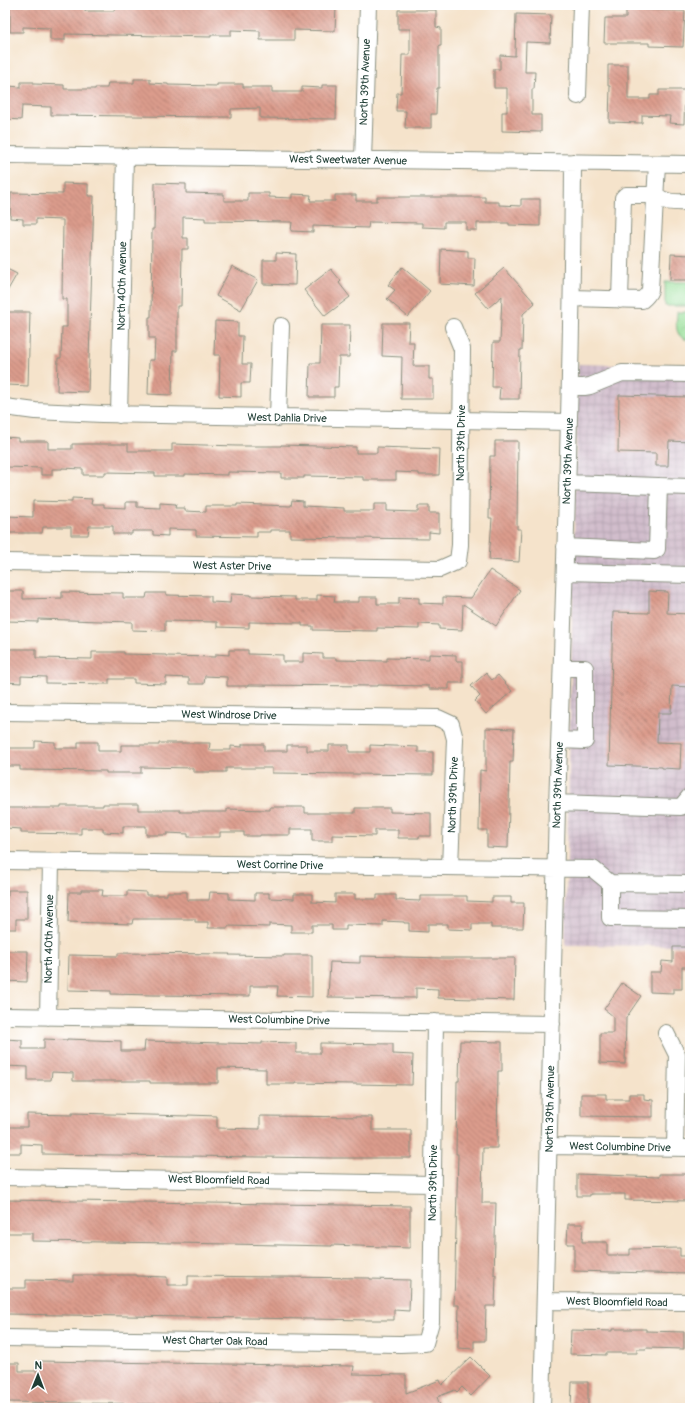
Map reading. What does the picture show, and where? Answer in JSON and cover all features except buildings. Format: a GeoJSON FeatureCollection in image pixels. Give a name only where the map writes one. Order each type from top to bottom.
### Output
{"type":"FeatureCollection","features":[{"type":"Feature","properties":{"kind":"street","name":"North 39th Avenue"},"geometry":{"type":"LineString","coordinates":[[363,160],[368,5]]}},
{"type":"Feature","properties":{"kind":"street"},"geometry":{"type":"LineString","coordinates":[[578,96],[581,5]]}},
{"type":"Feature","properties":{"kind":"street","name":"West Sweetwater Avenue"},"geometry":{"type":"LineString","coordinates":[[5,155],[690,164]]}},
{"type":"Feature","properties":{"kind":"street","name":"North 40th Avenue"},"geometry":{"type":"LineString","coordinates":[[119,415],[125,156]]}},
{"type":"Feature","properties":{"kind":"street","name":"North 39th Avenue"},"geometry":{"type":"LineString","coordinates":[[542,1408],[557,804],[570,387],[573,162]]}},
{"type":"Feature","properties":{"kind":"street"},"geometry":{"type":"LineString","coordinates":[[572,298],[642,300],[646,298],[650,290],[657,164]]}},
{"type":"Feature","properties":{"kind":"street"},"geometry":{"type":"LineString","coordinates":[[620,300],[623,198],[626,195],[656,195]]}},
{"type":"Feature","properties":{"kind":"street"},"geometry":{"type":"LineString","coordinates":[[656,195],[660,200],[666,202],[690,202]]}},
{"type":"Feature","properties":{"kind":"street"},"geometry":{"type":"LineString","coordinates":[[278,418],[281,326]]}},
{"type":"Feature","properties":{"kind":"street","name":"North 39th Drive"},"geometry":{"type":"LineString","coordinates":[[453,327],[462,349],[460,545],[458,561]]}},
{"type":"Feature","properties":{"kind":"street"},"geometry":{"type":"LineString","coordinates":[[570,387],[584,388],[622,373],[690,374]]}},
{"type":"Feature","properties":{"kind":"street","name":"West Dahlia Drive"},"geometry":{"type":"LineString","coordinates":[[5,407],[35,411],[119,415],[569,422]]}},
{"type":"Feature","properties":{"kind":"street"},"geometry":{"type":"LineString","coordinates":[[567,483],[690,487]]}},
{"type":"Feature","properties":{"kind":"street"},"geometry":{"type":"LineString","coordinates":[[566,547],[654,551],[657,549],[659,486]]}},
{"type":"Feature","properties":{"kind":"street","name":"West Aster Drive"},"geometry":{"type":"LineString","coordinates":[[5,562],[440,569],[458,561]]}},
{"type":"Feature","properties":{"kind":"street"},"geometry":{"type":"LineString","coordinates":[[565,572],[690,575]]}},
{"type":"Feature","properties":{"kind":"street"},"geometry":{"type":"LineString","coordinates":[[560,740],[585,740],[585,668],[562,668]]}},
{"type":"Feature","properties":{"kind":"street","name":"West Windrose Drive"},"geometry":{"type":"LineString","coordinates":[[5,712],[438,718],[451,724]]}},
{"type":"Feature","properties":{"kind":"street","name":"North 39th Drive"},"geometry":{"type":"LineString","coordinates":[[450,867],[455,739],[451,724]]}},
{"type":"Feature","properties":{"kind":"street"},"geometry":{"type":"LineString","coordinates":[[557,804],[681,806],[690,796]]}},
{"type":"Feature","properties":{"kind":"street","name":"West Corrine Drive"},"geometry":{"type":"LineString","coordinates":[[5,861],[593,869],[610,883]]}},
{"type":"Feature","properties":{"kind":"street","name":"North 40th Avenue"},"geometry":{"type":"LineString","coordinates":[[48,1017],[50,862]]}},
{"type":"Feature","properties":{"kind":"street"},"geometry":{"type":"LineString","coordinates":[[690,884],[610,883],[610,918],[690,919]]}},
{"type":"Feature","properties":{"kind":"street","name":"West Columbine Drive"},"geometry":{"type":"LineString","coordinates":[[5,1016],[552,1024]]}},
{"type":"Feature","properties":{"kind":"street","name":"North 39th Drive"},"geometry":{"type":"LineString","coordinates":[[425,1343],[431,1322],[435,1022]]}},
{"type":"Feature","properties":{"kind":"street"},"geometry":{"type":"LineString","coordinates":[[666,1033],[677,1055],[683,1148]]}},
{"type":"Feature","properties":{"kind":"street","name":"West Columbine Drive"},"geometry":{"type":"LineString","coordinates":[[549,1146],[683,1148]]}},
{"type":"Feature","properties":{"kind":"street","name":"West Bloomfield Road"},"geometry":{"type":"LineString","coordinates":[[5,1177],[433,1184]]}},
{"type":"Feature","properties":{"kind":"street","name":"West Bloomfield Road"},"geometry":{"type":"LineString","coordinates":[[545,1301],[690,1302]]}},
{"type":"Feature","properties":{"kind":"street","name":"West Charter Oak Road"},"geometry":{"type":"LineString","coordinates":[[5,1338],[400,1344],[425,1343]]}},
{"type":"Feature","properties":{"kind":"shaded area"},"geometry":{"type":"Polygon","coordinates":[[[578,364],[690,367],[690,946],[565,945],[578,364]]]}},
{"type":"Feature","properties":{"kind":"green space"},"geometry":{"type":"Polygon","coordinates":[[[665,282],[690,282],[690,306],[665,306],[665,282]]]}},
{"type":"Feature","properties":{"kind":"green space"},"geometry":{"type":"Polygon","coordinates":[[[677,312],[690,312],[690,340],[681,337],[677,330],[677,312]]]}}]}
